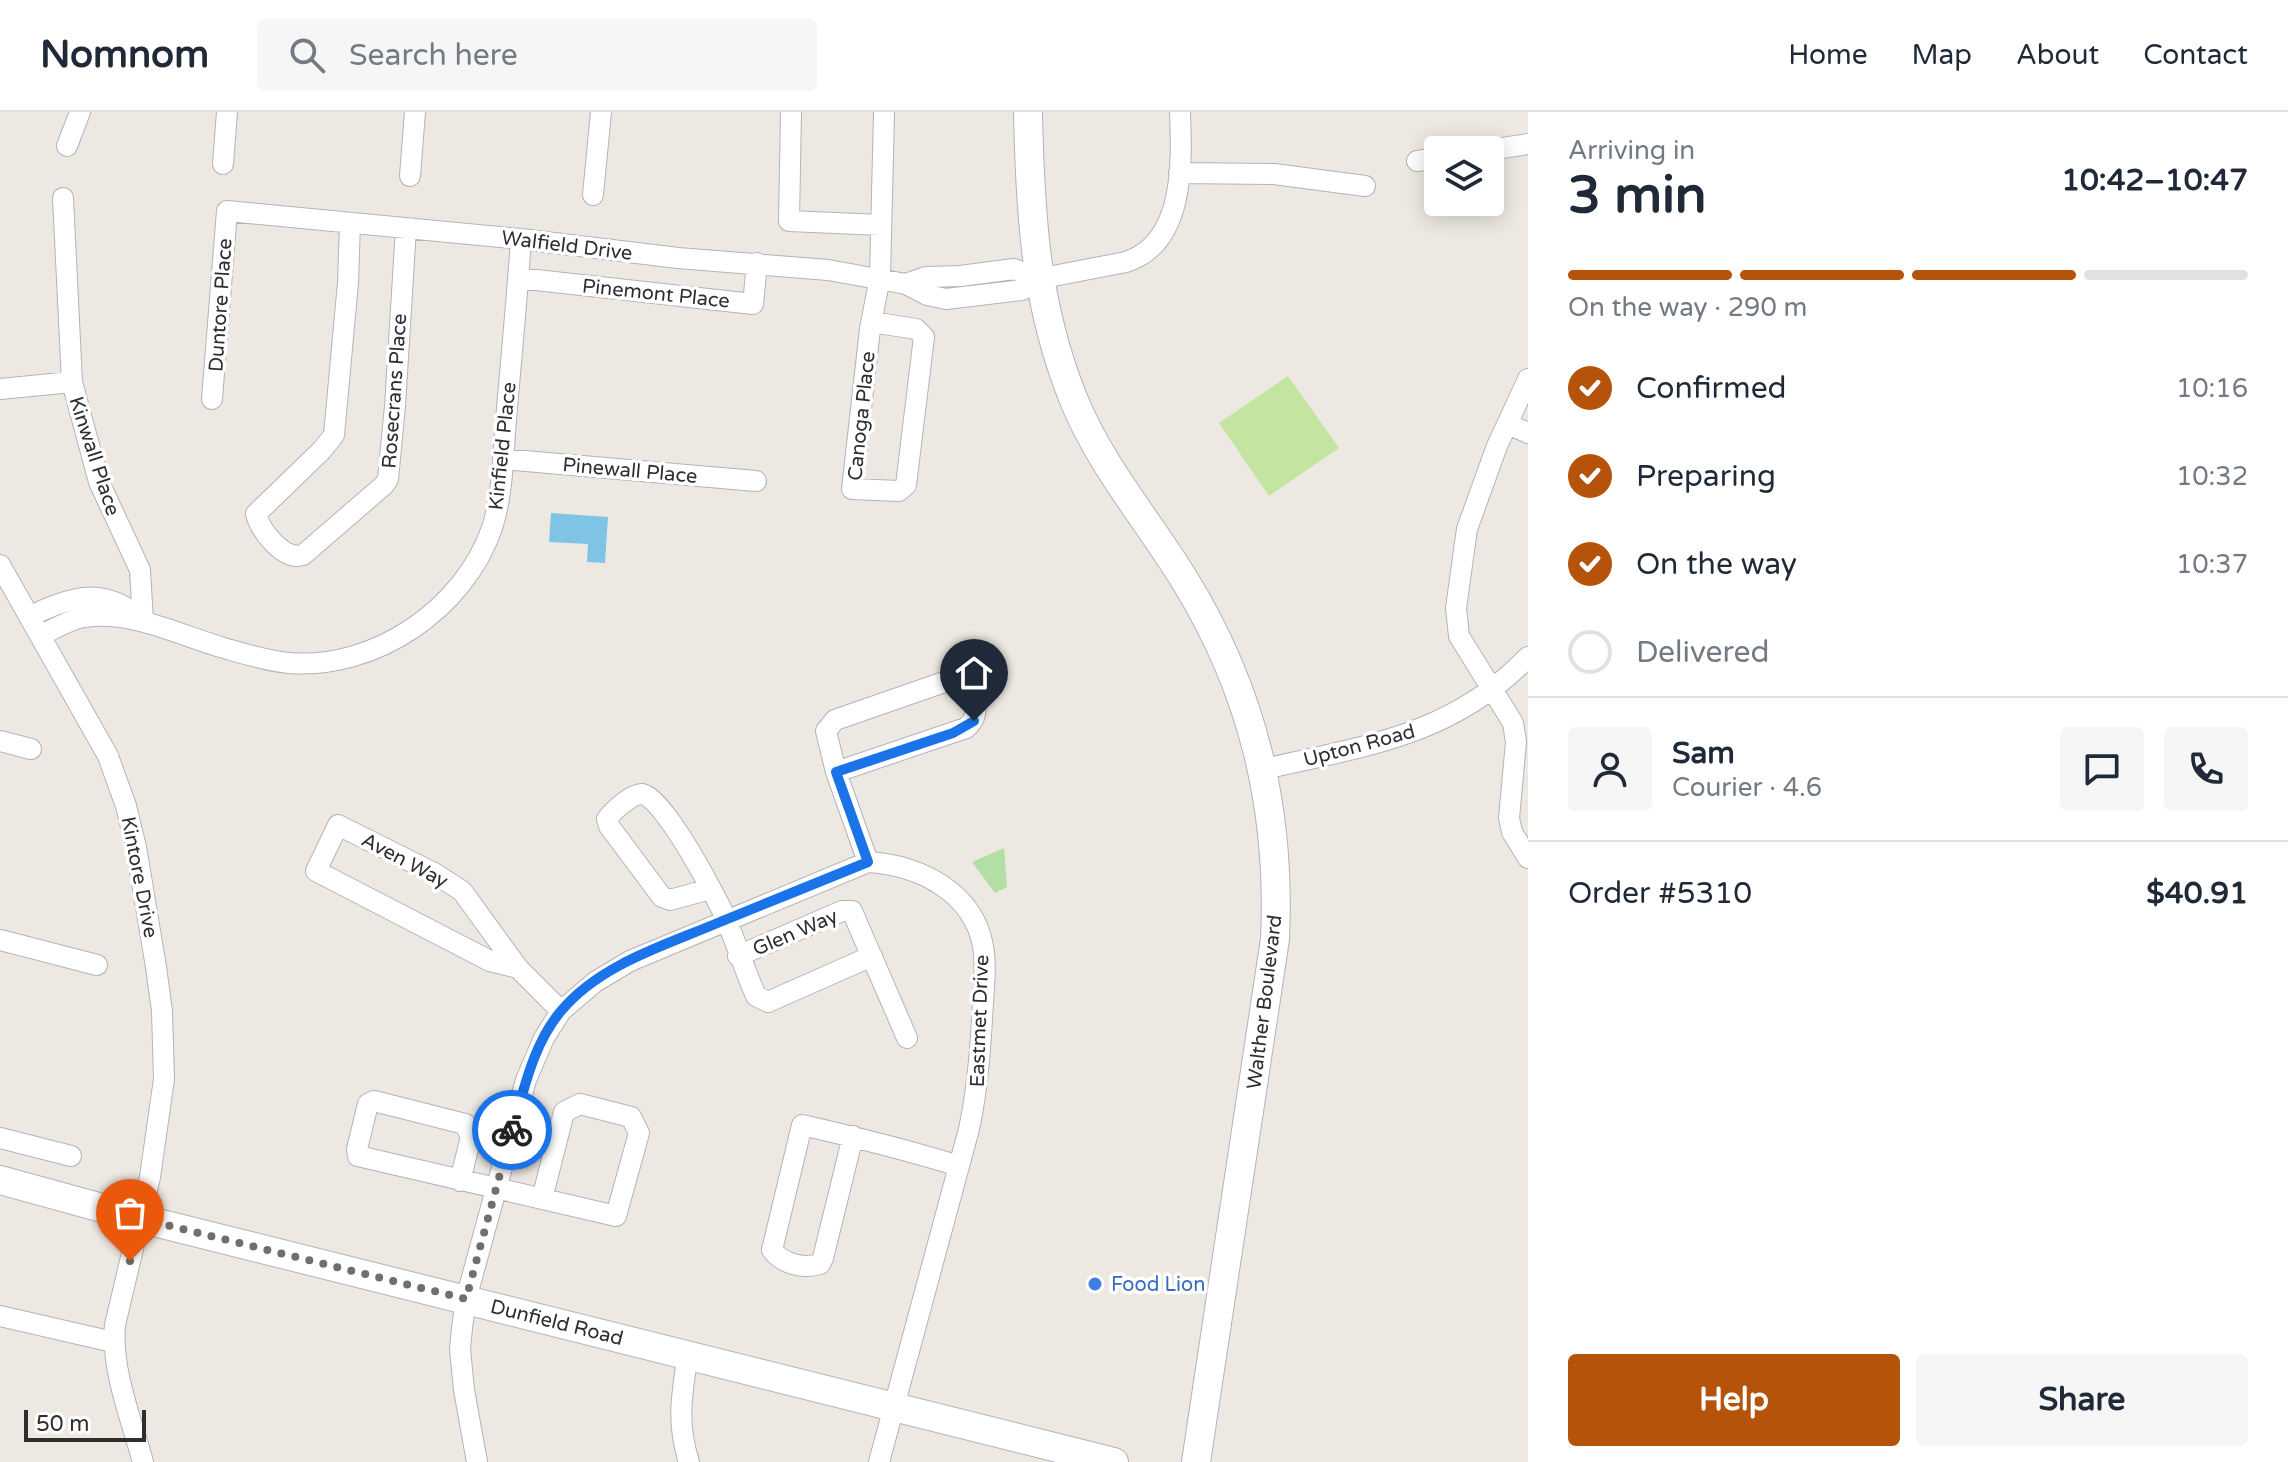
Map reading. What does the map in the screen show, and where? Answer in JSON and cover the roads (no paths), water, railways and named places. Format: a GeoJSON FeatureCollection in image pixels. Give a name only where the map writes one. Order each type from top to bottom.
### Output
{"type":"FeatureCollection","features":[{"type":"Feature","properties":{"kind":"main road","name":"Walther Boulevard"},"geometry":{"type":"LineString","coordinates":[[1028,112],[1030,196],[1038,279],[1051,334],[1074,400],[1110,470],[1204,612],[1239,687],[1264,769],[1276,859],[1275,939],[1196,1462]]}},
{"type":"Feature","properties":{"kind":"main road","name":"Dunfield Road"},"geometry":{"type":"LineString","coordinates":[[0,1180],[142,1219],[1114,1462]]}},
{"type":"Feature","properties":{"kind":"street"},"geometry":{"type":"LineString","coordinates":[[67,146],[80,112]]}},
{"type":"Feature","properties":{"kind":"street"},"geometry":{"type":"LineString","coordinates":[[223,164],[227,112]]}},
{"type":"Feature","properties":{"kind":"street"},"geometry":{"type":"LineString","coordinates":[[410,176],[415,112]]}},
{"type":"Feature","properties":{"kind":"street"},"geometry":{"type":"LineString","coordinates":[[593,195],[601,112]]}},
{"type":"Feature","properties":{"kind":"street"},"geometry":{"type":"LineString","coordinates":[[791,112],[789,221],[881,225]]}},
{"type":"Feature","properties":{"kind":"street","name":"Canoga Place"},"geometry":{"type":"LineString","coordinates":[[872,322],[916,329],[924,337],[906,485],[899,491],[852,489],[872,322],[880,277],[884,112]]}},
{"type":"Feature","properties":{"kind":"street","name":"Walfield Drive"},"geometry":{"type":"LineString","coordinates":[[227,211],[880,277],[946,299],[1022,290],[1038,279],[1139,258],[1157,242],[1176,198],[1180,112]]}},
{"type":"Feature","properties":{"kind":"street"},"geometry":{"type":"LineString","coordinates":[[1504,148],[1528,144]]}},
{"type":"Feature","properties":{"kind":"street"},"geometry":{"type":"LineString","coordinates":[[1179,173],[1274,174],[1365,186]]}},
{"type":"Feature","properties":{"kind":"street","name":"Kinwall Place"},"geometry":{"type":"LineString","coordinates":[[63,198],[72,382],[99,482],[140,570],[143,621]]}},
{"type":"Feature","properties":{"kind":"street","name":"Duntore Place"},"geometry":{"type":"LineString","coordinates":[[212,399],[227,211]]}},
{"type":"Feature","properties":{"kind":"street","name":"Rosecrans Place"},"geometry":{"type":"LineString","coordinates":[[350,223],[348,283],[334,435],[256,514],[285,554],[294,557],[303,555],[388,479],[406,228]]}},
{"type":"Feature","properties":{"kind":"street","name":"Kinfield Place"},"geometry":{"type":"LineString","coordinates":[[40,636],[64,623],[84,617],[143,621],[247,655],[289,663],[325,662],[367,653],[431,614],[465,575],[491,530],[497,508],[521,239]]}},
{"type":"Feature","properties":{"kind":"street","name":"Pinemont Place"},"geometry":{"type":"LineString","coordinates":[[518,278],[753,304],[757,263]]}},
{"type":"Feature","properties":{"kind":"street"},"geometry":{"type":"LineString","coordinates":[[1528,379],[1482,484],[1467,529],[1456,608],[1459,636],[1509,715],[1515,731],[1509,818],[1512,832],[1528,858]]}},
{"type":"Feature","properties":{"kind":"street","name":"Kinwall Place"},"geometry":{"type":"LineString","coordinates":[[0,389],[72,382]]}},
{"type":"Feature","properties":{"kind":"street"},"geometry":{"type":"LineString","coordinates":[[1508,424],[1528,433]]}},
{"type":"Feature","properties":{"kind":"street","name":"Pinewall Place"},"geometry":{"type":"LineString","coordinates":[[503,459],[756,481]]}},
{"type":"Feature","properties":{"kind":"street","name":"Kintore Drive"},"geometry":{"type":"LineString","coordinates":[[0,565],[108,756],[126,806],[136,847],[162,1011],[164,1079],[142,1219],[113,1342]]}},
{"type":"Feature","properties":{"kind":"street","name":"Kinfield Place"},"geometry":{"type":"LineString","coordinates":[[29,617],[67,601],[96,598],[128,606],[143,621]]}},
{"type":"Feature","properties":{"kind":"street","name":"Upton Road"},"geometry":{"type":"LineString","coordinates":[[1264,769],[1407,735],[1452,715],[1493,689],[1528,657]]}},
{"type":"Feature","properties":{"kind":"street"},"geometry":{"type":"LineString","coordinates":[[477,1462],[460,1349],[466,1299],[526,1080],[544,1038],[561,1011],[616,968],[868,862],[836,772],[826,731],[835,720],[950,680],[975,705],[977,714],[966,728],[836,772]]}},
{"type":"Feature","properties":{"kind":"street"},"geometry":{"type":"LineString","coordinates":[[0,741],[31,749]]}},
{"type":"Feature","properties":{"kind":"street","name":"Glen Way"},"geometry":{"type":"LineString","coordinates":[[710,889],[670,900],[662,897],[607,819],[636,795],[644,794],[655,800],[692,855],[710,889],[726,920],[756,996],[768,1002],[872,956]]}},
{"type":"Feature","properties":{"kind":"street","name":"Aven Way"},"geometry":{"type":"LineString","coordinates":[[518,968],[490,961],[316,871],[338,825],[434,873],[462,891],[518,968],[561,1011]]}},
{"type":"Feature","properties":{"kind":"street","name":"Eastmet Drive"},"geometry":{"type":"LineString","coordinates":[[868,862],[892,863],[927,876],[963,904],[980,933],[984,966],[979,1073],[959,1166],[879,1462]]}},
{"type":"Feature","properties":{"kind":"street","name":"Glen Way"},"geometry":{"type":"LineString","coordinates":[[738,956],[842,911],[852,911],[907,1038]]}},
{"type":"Feature","properties":{"kind":"street"},"geometry":{"type":"LineString","coordinates":[[0,940],[97,965]]}},
{"type":"Feature","properties":{"kind":"street"},"geometry":{"type":"LineString","coordinates":[[460,1181],[471,1137],[465,1124],[374,1101],[368,1104],[358,1156],[495,1190],[616,1216],[639,1133],[631,1117],[580,1104],[564,1112],[542,1199]]}},
{"type":"Feature","properties":{"kind":"street"},"geometry":{"type":"LineString","coordinates":[[853,1136],[820,1264],[813,1266],[783,1261],[772,1250],[802,1125],[853,1136],[959,1166]]}},
{"type":"Feature","properties":{"kind":"street"},"geometry":{"type":"LineString","coordinates":[[0,1138],[71,1156]]}},
{"type":"Feature","properties":{"kind":"street"},"geometry":{"type":"LineString","coordinates":[[0,1316],[113,1342],[143,1462]]}},
{"type":"Feature","properties":{"kind":"street"},"geometry":{"type":"LineString","coordinates":[[688,1354],[680,1428],[689,1462]]}},
{"type":"Feature","properties":{"kind":"water"},"geometry":{"type":"Polygon","coordinates":[[[551,513],[608,517],[605,563],[587,562],[588,544],[549,542],[551,513]]]}},
{"type":"Feature","properties":{"kind":"place","name":"Food Lion"},"geometry":{"type":"Point","coordinates":[1095,1284]}}]}
